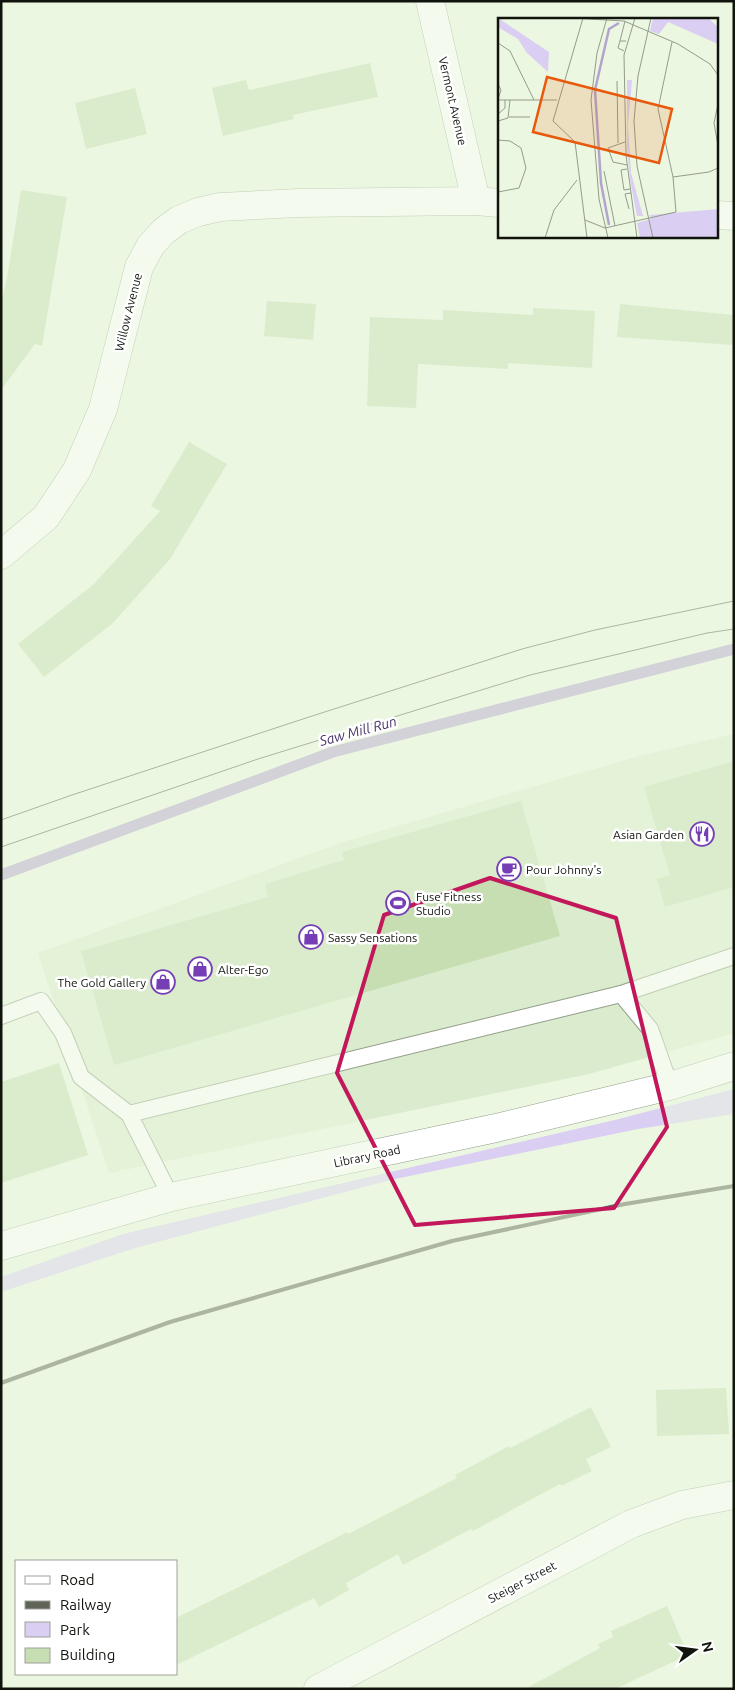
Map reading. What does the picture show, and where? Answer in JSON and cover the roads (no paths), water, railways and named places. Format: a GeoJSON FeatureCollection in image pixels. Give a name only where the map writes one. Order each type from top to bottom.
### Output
{"type":"FeatureCollection","features":[{"type":"Feature","properties":{"kind":"street","name":"Vermont Avenue"},"geometry":{"type":"LineString","coordinates":[[430,1],[487,202]]}},
{"type":"Feature","properties":{"kind":"street","name":"Willow Avenue"},"geometry":{"type":"LineString","coordinates":[[1,555],[46,517],[76,470],[103,409],[139,267],[151,245],[164,230],[179,220],[198,212],[220,207],[298,203],[487,202]]}},
{"type":"Feature","properties":{"kind":"street"},"geometry":{"type":"LineString","coordinates":[[718,215],[734,216]]}},
{"type":"Feature","properties":{"kind":"street","name":"Library Road"},"geometry":{"type":"LineString","coordinates":[[1,1246],[171,1197],[496,1128],[670,1086],[734,1066]]}},
{"type":"Feature","properties":{"kind":"street","name":"Steiger Street"},"geometry":{"type":"LineString","coordinates":[[318,1689],[631,1524],[682,1505],[734,1495]]}},
{"type":"Feature","properties":{"kind":"lane"},"geometry":{"type":"LineString","coordinates":[[129,1114],[621,994],[734,956]]}},
{"type":"Feature","properties":{"kind":"lane"},"geometry":{"type":"LineString","coordinates":[[621,994],[650,1028],[670,1086]]}},
{"type":"Feature","properties":{"kind":"lane"},"geometry":{"type":"LineString","coordinates":[[1,1016],[41,1001],[63,1033],[81,1077],[129,1114],[171,1197]]}},
{"type":"Feature","properties":{"kind":"waterway","name":"Saw Mill Run"},"geometry":{"type":"LineString","coordinates":[[1,875],[333,752],[734,649]]}},
{"type":"Feature","properties":{"kind":"tram line"},"geometry":{"type":"LineString","coordinates":[[1,820],[309,717],[522,649],[595,630],[734,601]]}},
{"type":"Feature","properties":{"kind":"tram line"},"geometry":{"type":"LineString","coordinates":[[1,847],[258,759],[530,675],[707,633],[734,629]]}},
{"type":"Feature","properties":{"kind":"railway"},"geometry":{"type":"LineString","coordinates":[[1,1383],[170,1322],[452,1241],[625,1204],[734,1186]]}},
{"type":"Feature","properties":{"kind":"place","name":"Asian Garden"},"geometry":{"type":"Point","coordinates":[702,834]}},
{"type":"Feature","properties":{"kind":"place","name":"Pour Johnny's"},"geometry":{"type":"Point","coordinates":[509,869]}},
{"type":"Feature","properties":{"kind":"place","name":"Fuse Fitness Studio"},"geometry":{"type":"Point","coordinates":[398,903]}},
{"type":"Feature","properties":{"kind":"place","name":"Sassy Sensations"},"geometry":{"type":"Point","coordinates":[311,937]}},
{"type":"Feature","properties":{"kind":"place","name":"Alter-Ego"},"geometry":{"type":"Point","coordinates":[200,969]}},
{"type":"Feature","properties":{"kind":"place","name":"The Gold Gallery"},"geometry":{"type":"Point","coordinates":[163,982]}}]}
